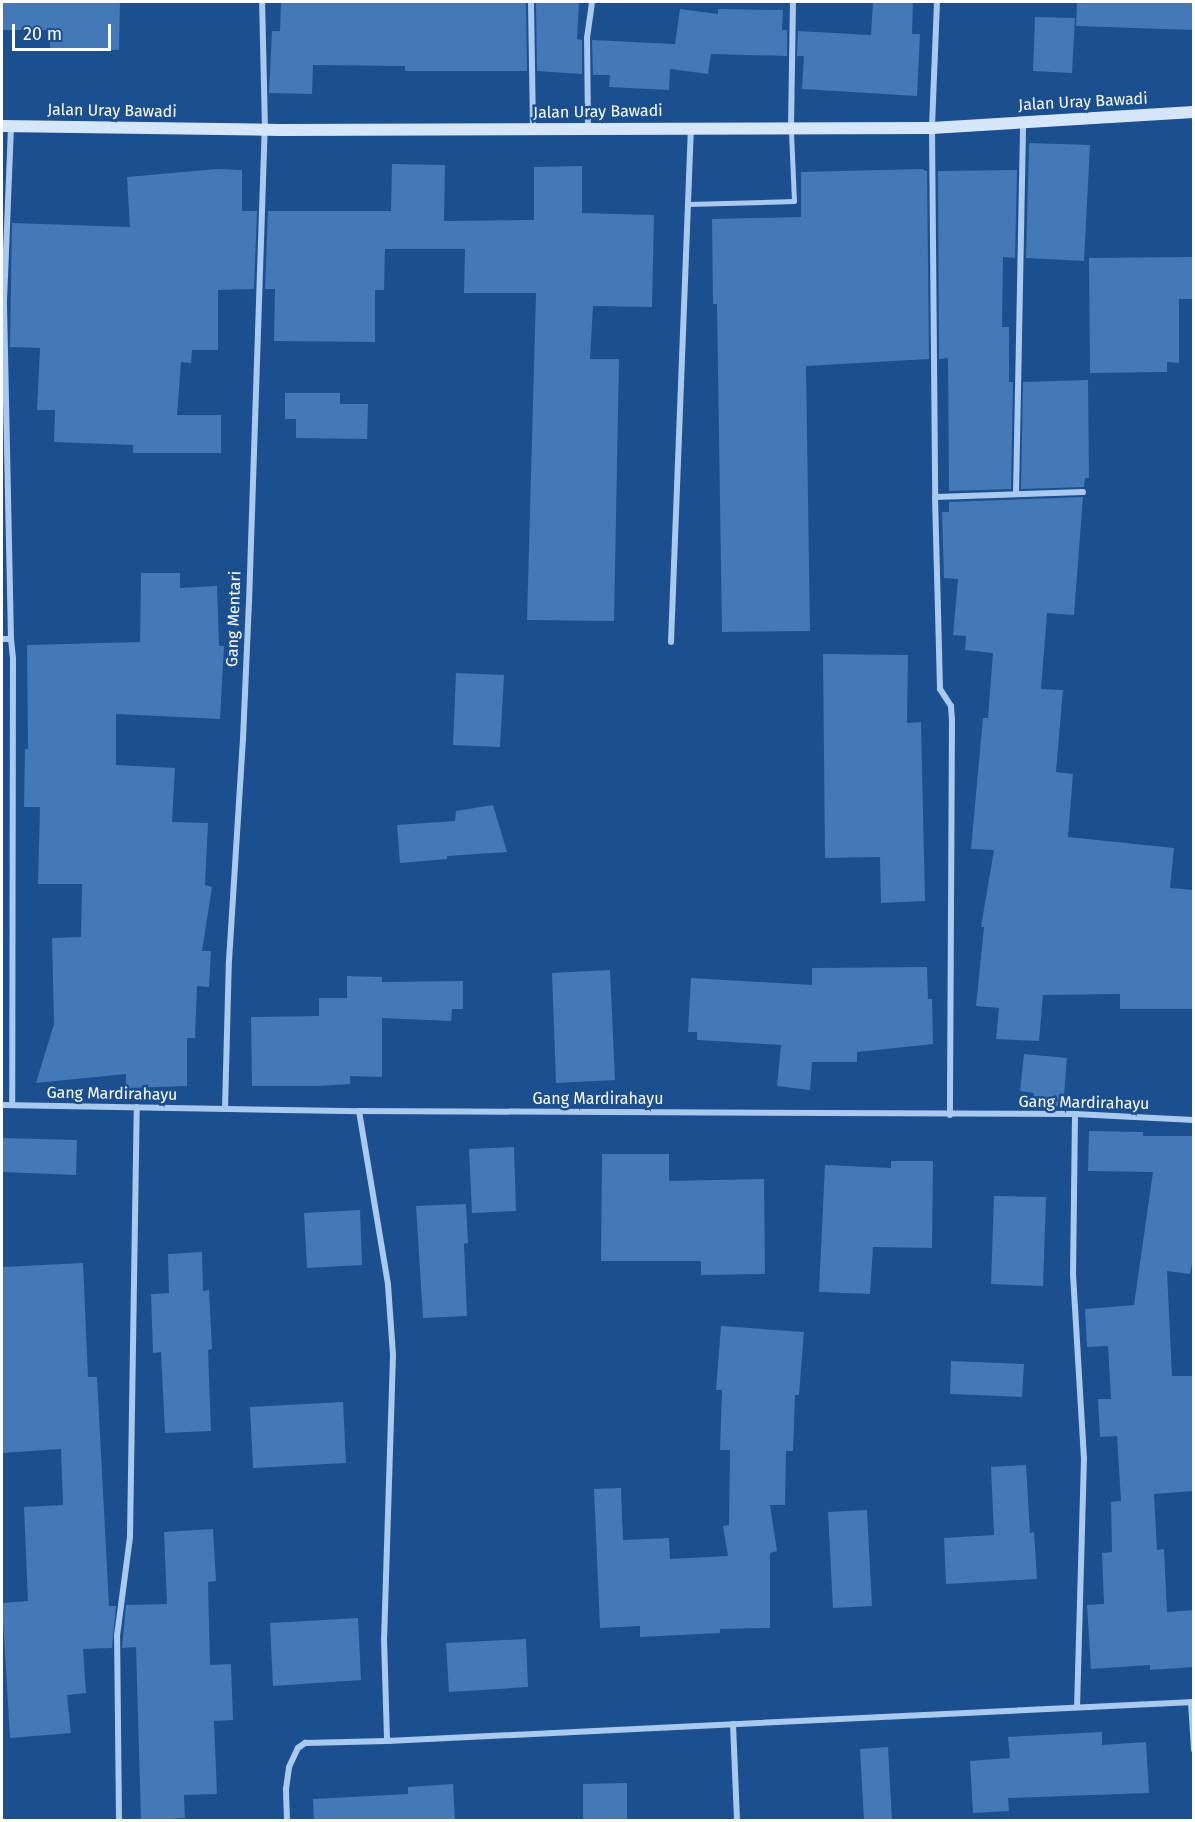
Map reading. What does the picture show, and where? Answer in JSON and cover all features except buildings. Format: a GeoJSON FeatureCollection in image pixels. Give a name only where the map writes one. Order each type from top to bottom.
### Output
{"type":"FeatureCollection","features":[{"type":"Feature","properties":{"kind":"street","name":"Gang Mentari"},"geometry":{"type":"LineString","coordinates":[[225,1109],[229,961],[248,637],[266,130],[262,2]]}},
{"type":"Feature","properties":{"kind":"street"},"geometry":{"type":"LineString","coordinates":[[531,2],[533,129]]}},
{"type":"Feature","properties":{"kind":"street"},"geometry":{"type":"LineString","coordinates":[[588,129],[587,38],[592,2]]}},
{"type":"Feature","properties":{"kind":"street"},"geometry":{"type":"LineString","coordinates":[[791,128],[793,2]]}},
{"type":"Feature","properties":{"kind":"street"},"geometry":{"type":"LineString","coordinates":[[937,2],[932,128],[935,497],[940,689],[951,706],[952,720],[950,1115]]}},
{"type":"Feature","properties":{"kind":"street","name":"Jalan Uray Bawadi"},"geometry":{"type":"LineString","coordinates":[[6,126],[266,130],[932,128],[1194,112]]}},
{"type":"Feature","properties":{"kind":"street"},"geometry":{"type":"LineString","coordinates":[[1016,494],[1023,121]]}},
{"type":"Feature","properties":{"kind":"street"},"geometry":{"type":"LineString","coordinates":[[6,126],[4,301],[11,639],[14,659],[12,1106]]}},
{"type":"Feature","properties":{"kind":"street"},"geometry":{"type":"LineString","coordinates":[[671,642],[691,127]]}},
{"type":"Feature","properties":{"kind":"street"},"geometry":{"type":"LineString","coordinates":[[935,497],[1083,492]]}},
{"type":"Feature","properties":{"kind":"street"},"geometry":{"type":"LineString","coordinates":[[2,639],[11,639]]}},
{"type":"Feature","properties":{"kind":"street","name":"Gang Mardirahayu"},"geometry":{"type":"LineString","coordinates":[[2,1105],[359,1111],[1075,1114],[1194,1120]]}},
{"type":"Feature","properties":{"kind":"street"},"geometry":{"type":"LineString","coordinates":[[119,1821],[117,1635],[130,1537],[137,1107]]}},
{"type":"Feature","properties":{"kind":"street"},"geometry":{"type":"LineString","coordinates":[[359,1111],[387,1273],[393,1355],[384,1638],[387,1741]]}},
{"type":"Feature","properties":{"kind":"street"},"geometry":{"type":"LineString","coordinates":[[1075,1114],[1073,1274],[1084,1458],[1077,1706]]}},
{"type":"Feature","properties":{"kind":"street"},"geometry":{"type":"LineString","coordinates":[[287,1821],[286,1779],[291,1761],[301,1744],[1192,1702],[1194,1750]]}},
{"type":"Feature","properties":{"kind":"street"},"geometry":{"type":"LineString","coordinates":[[733,1724],[737,1821]]}},
{"type":"Feature","properties":{"kind":"lane"},"geometry":{"type":"LineString","coordinates":[[688,204],[794,201],[791,128]]}}]}
